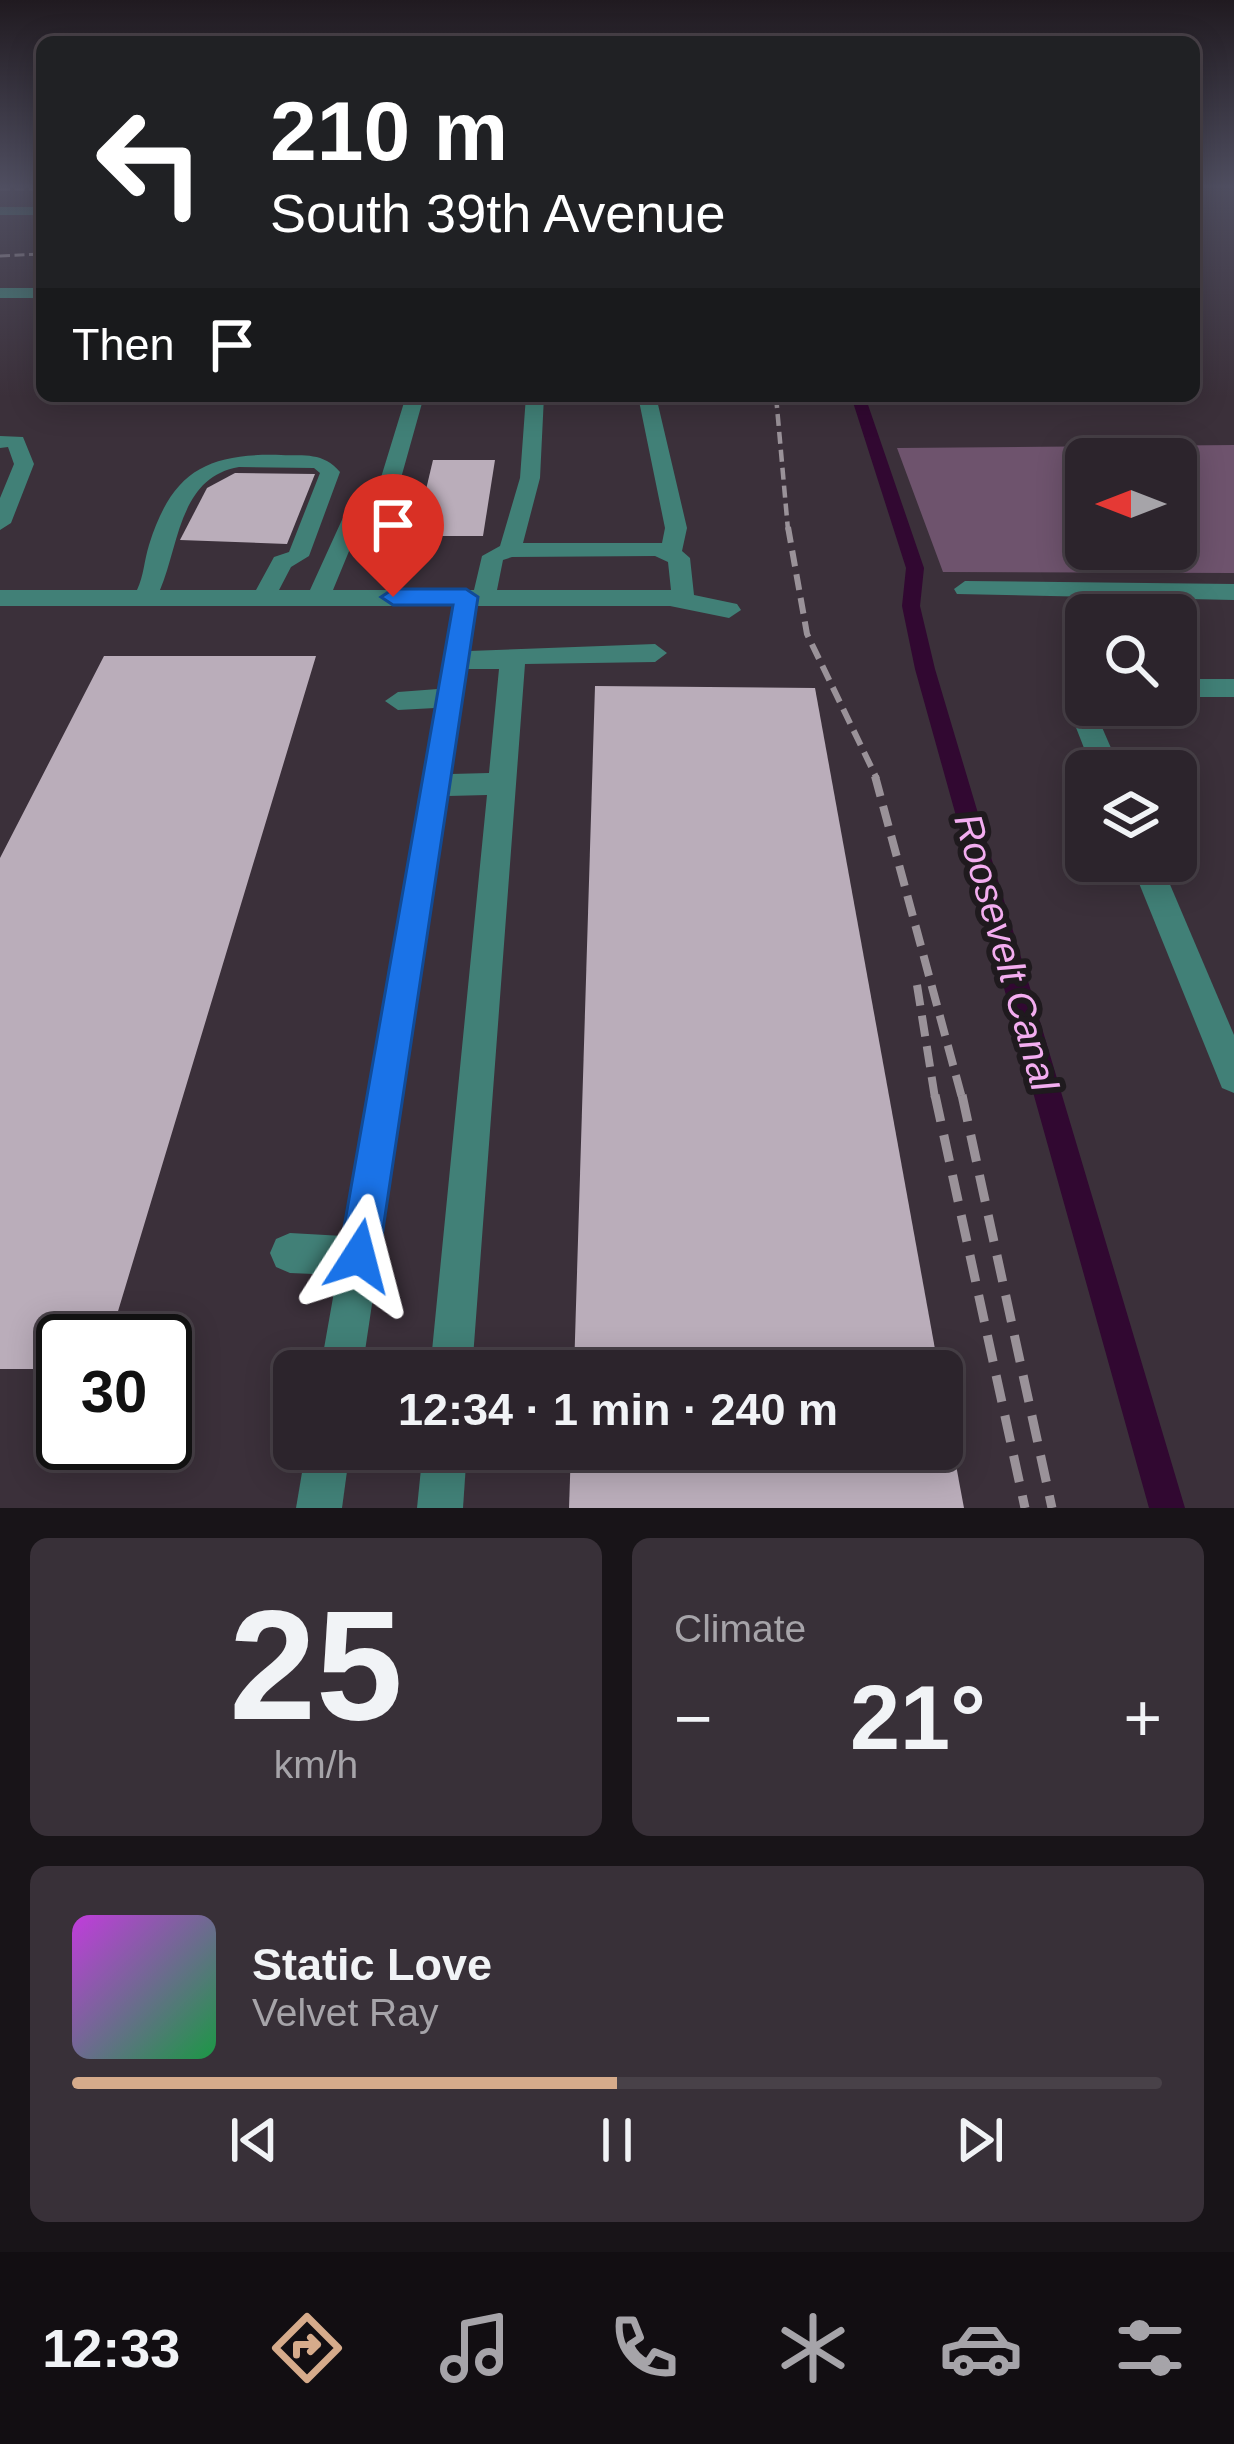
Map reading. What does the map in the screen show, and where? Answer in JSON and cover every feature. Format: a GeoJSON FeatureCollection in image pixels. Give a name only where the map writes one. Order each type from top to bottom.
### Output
{"type":"FeatureCollection","features":[{"type":"Feature","properties":{"kind":"street"},"geometry":{"type":"LineString","coordinates":[[0,293],[36,292]]}},
{"type":"Feature","properties":{"kind":"street"},"geometry":{"type":"LineString","coordinates":[[319,597],[358,503],[384,503],[413,402]]}},
{"type":"Feature","properties":{"kind":"street"},"geometry":{"type":"LineString","coordinates":[[510,550],[530,478],[536,402]]}},
{"type":"Feature","properties":{"kind":"street"},"geometry":{"type":"LineString","coordinates":[[648,402],[676,528],[671,553]]}},
{"type":"Feature","properties":{"kind":"street"},"geometry":{"type":"LineString","coordinates":[[0,442],[16,441],[24,464],[0,523]]}},
{"type":"Feature","properties":{"kind":"street"},"geometry":{"type":"LineString","coordinates":[[144,598],[160,571],[160,543],[196,474],[214,463],[319,462],[329,472],[298,556],[282,562],[264,597]]}},
{"type":"Feature","properties":{"kind":"street"},"geometry":{"type":"LineString","coordinates":[[343,1350],[456,660],[493,556],[510,550],[671,553],[679,558],[683,601]]}},
{"type":"Feature","properties":{"kind":"street"},"geometry":{"type":"LineString","coordinates":[[965,589],[1234,592]]}},
{"type":"Feature","properties":{"kind":"street"},"geometry":{"type":"LineString","coordinates":[[0,598],[475,597],[683,601],[729,610]]}},
{"type":"Feature","properties":{"kind":"street"},"geometry":{"type":"LineString","coordinates":[[456,660],[655,653]]}},
{"type":"Feature","properties":{"kind":"street"},"geometry":{"type":"LineString","coordinates":[[453,1350],[512,660]]}},
{"type":"Feature","properties":{"kind":"street"},"geometry":{"type":"LineString","coordinates":[[1197,688],[1234,688]]}},
{"type":"Feature","properties":{"kind":"street"},"geometry":{"type":"LineString","coordinates":[[398,701],[449,698]]}},
{"type":"Feature","properties":{"kind":"street"},"geometry":{"type":"LineString","coordinates":[[434,785],[502,784]]}},
{"type":"Feature","properties":{"kind":"street"},"geometry":{"type":"LineString","coordinates":[[1154,882],[1234,1076]]}},
{"type":"Feature","properties":{"kind":"street"},"geometry":{"type":"LineString","coordinates":[[290,1253],[359,1256]]}},
{"type":"Feature","properties":{"kind":"street"},"geometry":{"type":"LineString","coordinates":[[319,1508],[325,1470]]}},
{"type":"Feature","properties":{"kind":"street"},"geometry":{"type":"LineString","coordinates":[[440,1508],[443,1470]]}},
{"type":"Feature","properties":{"kind":"shaded area"},"geometry":{"type":"Polygon","coordinates":[[[1197,445],[1234,445],[1234,573],[943,572],[897,448],[1065,447],[1065,570],[1197,570],[1197,445]]]}},
{"type":"Feature","properties":{"kind":"building"},"geometry":{"type":"Polygon","coordinates":[[[433,460],[495,460],[483,536],[415,536],[433,460]]]}},
{"type":"Feature","properties":{"kind":"building"},"geometry":{"type":"Polygon","coordinates":[[[235,473],[315,474],[287,544],[180,540],[207,488],[235,473]]]}},
{"type":"Feature","properties":{"kind":"building"},"geometry":{"type":"Polygon","coordinates":[[[104,656],[316,656],[117,1314],[36,1314],[36,1369],[0,1369],[0,858],[104,656]]]}},
{"type":"Feature","properties":{"kind":"building"},"geometry":{"type":"Polygon","coordinates":[[[595,686],[815,688],[935,1350],[575,1350],[595,686]]]}},
{"type":"Feature","properties":{"kind":"building"},"geometry":{"type":"Polygon","coordinates":[[[570,1470],[957,1470],[964,1508],[569,1508],[570,1470]]]}},
{"type":"Feature","properties":{"kind":"waterway","name":"Roosevelt Canal"},"geometry":{"type":"LineString","coordinates":[[860,402],[915,568],[911,606],[925,669],[1167,1508]]}},
{"type":"Feature","properties":{"kind":"railway"},"geometry":{"type":"LineString","coordinates":[[0,256],[13,255]]}},
{"type":"Feature","properties":{"kind":"railway"},"geometry":{"type":"LineString","coordinates":[[777,402],[788,530]]}},
{"type":"Feature","properties":{"kind":"railway"},"geometry":{"type":"LineString","coordinates":[[788,527],[807,634],[877,779]]}},
{"type":"Feature","properties":{"kind":"railway"},"geometry":{"type":"LineString","coordinates":[[875,776],[962,1098]]}},
{"type":"Feature","properties":{"kind":"railway"},"geometry":{"type":"LineString","coordinates":[[917,985],[935,1098]]}},
{"type":"Feature","properties":{"kind":"railway"},"geometry":{"type":"LineString","coordinates":[[935,1095],[1025,1508]]}},
{"type":"Feature","properties":{"kind":"railway"},"geometry":{"type":"LineString","coordinates":[[962,1095],[1052,1508]]}},
{"type":"Feature","properties":{"kind":"route"},"geometry":{"type":"LineString","coordinates":[[359,1256],[466,597],[393,597]]}}]}
